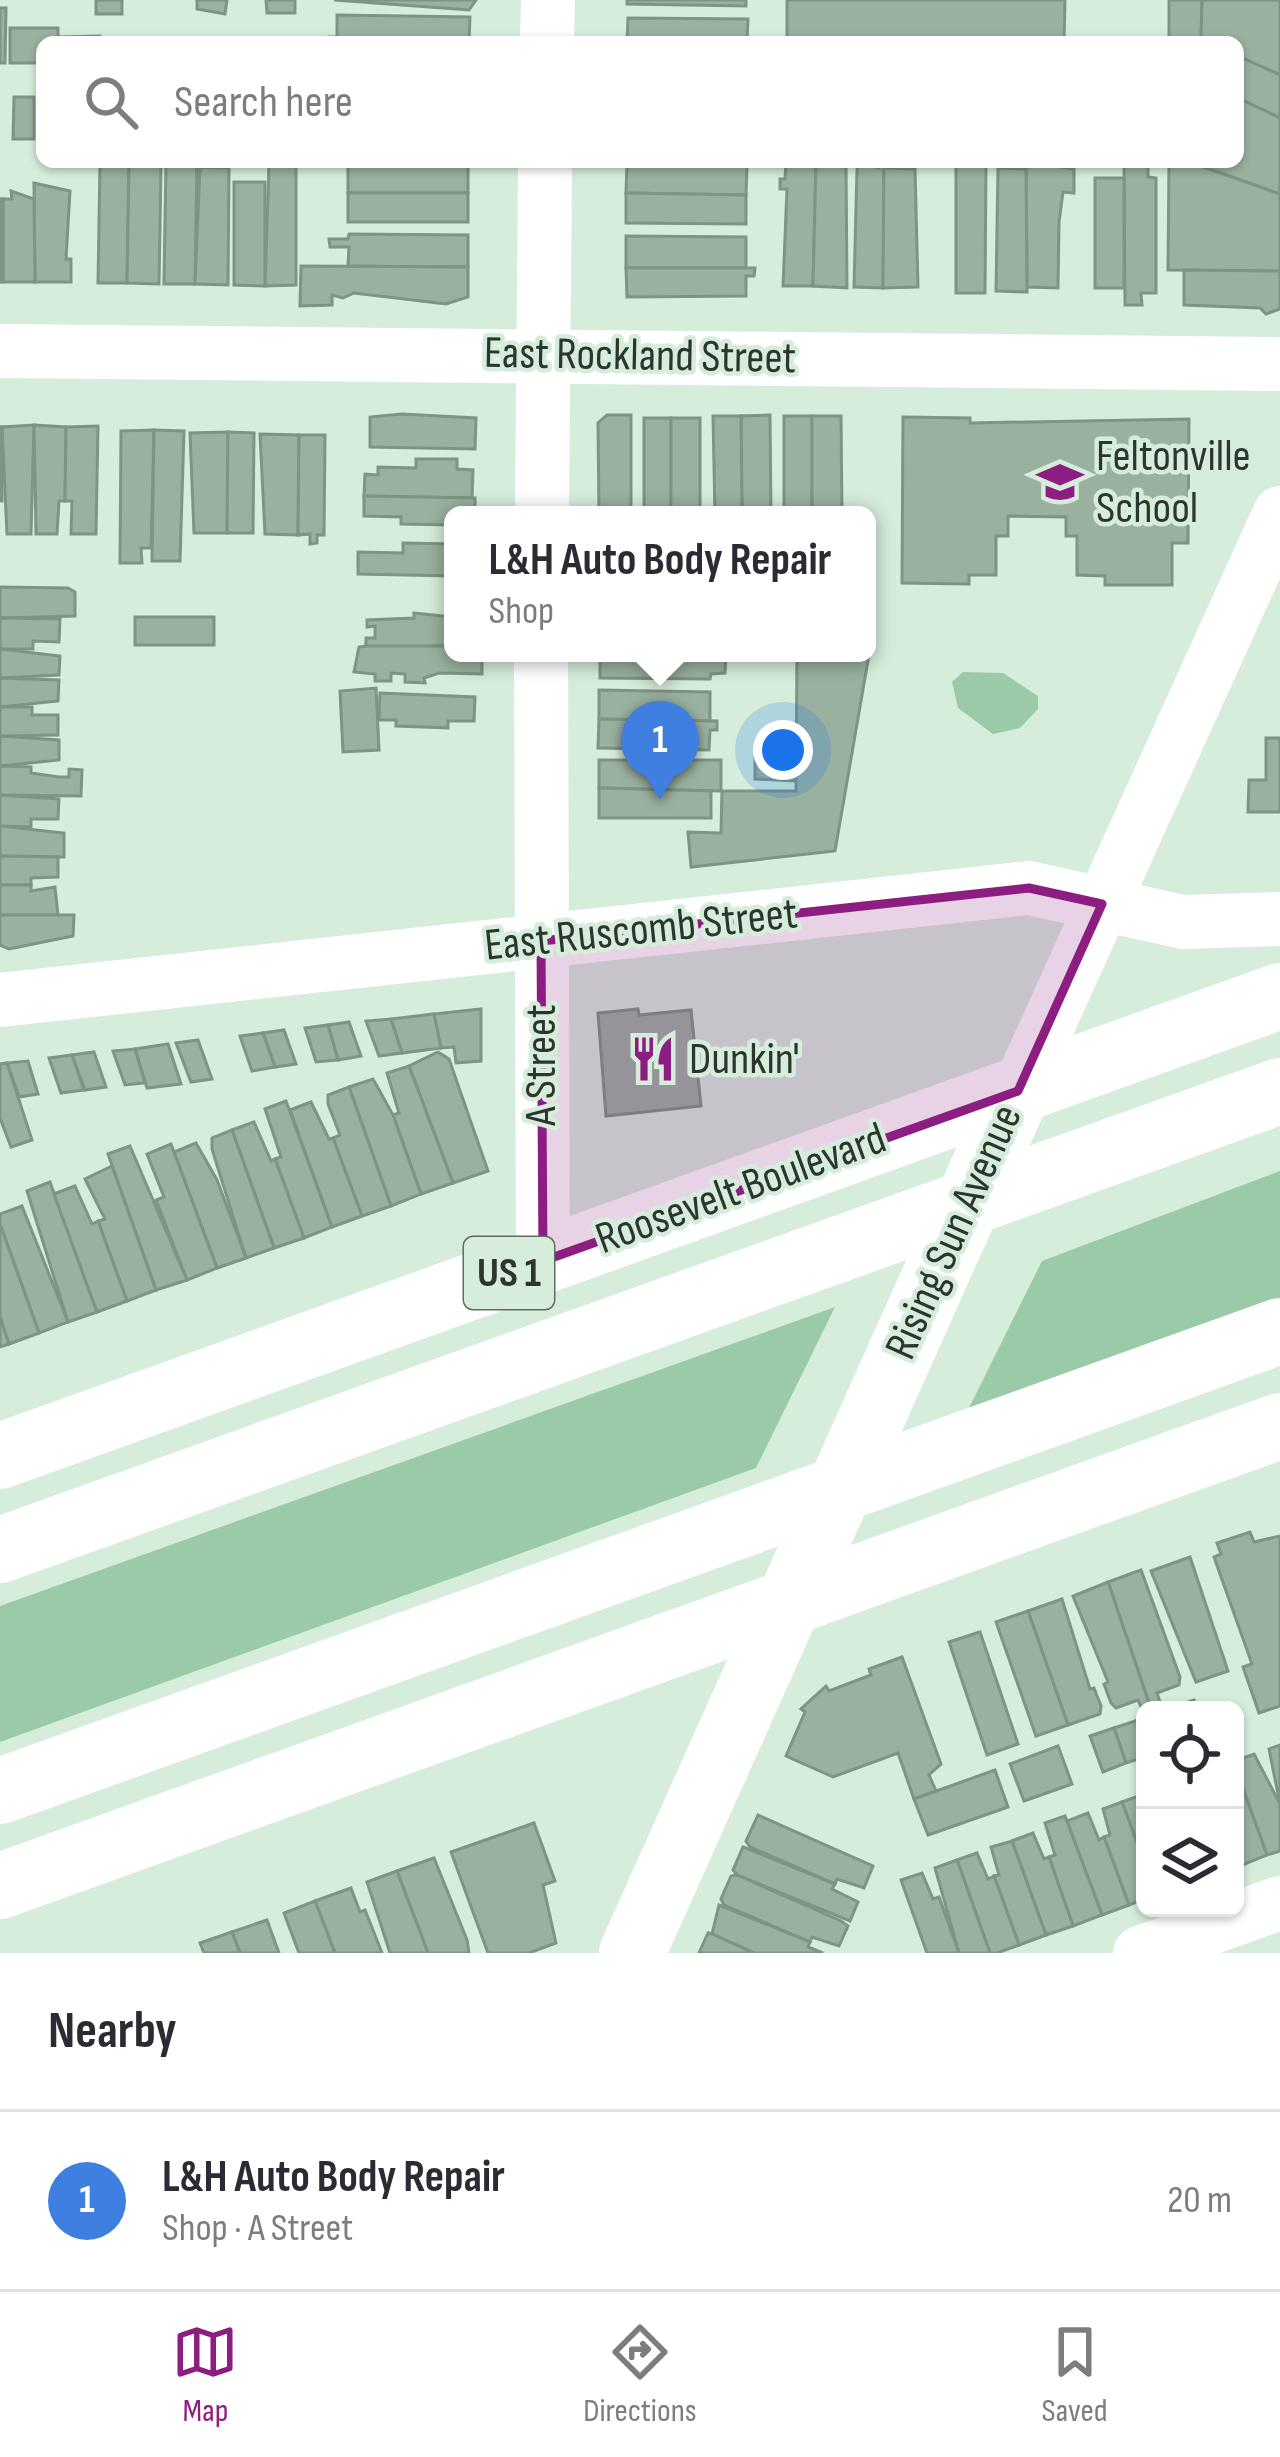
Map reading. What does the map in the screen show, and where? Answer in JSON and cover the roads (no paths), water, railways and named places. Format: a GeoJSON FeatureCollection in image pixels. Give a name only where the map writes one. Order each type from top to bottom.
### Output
{"type":"FeatureCollection","features":[{"type":"Feature","properties":{"kind":"main road","name":"Roosevelt Boulevard"},"geometry":{"type":"LineString","coordinates":[[0,1456],[1280,996]]}},
{"type":"Feature","properties":{"kind":"main road","name":"Rising Sun Avenue"},"geometry":{"type":"LineString","coordinates":[[632,1953],[1018,1091]]}},
{"type":"Feature","properties":{"kind":"main road","name":"Roosevelt Boulevard"},"geometry":{"type":"LineString","coordinates":[[0,1550],[1280,1091]]}},
{"type":"Feature","properties":{"kind":"main road"},"geometry":{"type":"LineString","coordinates":[[0,1791],[1280,1330]]}},
{"type":"Feature","properties":{"kind":"main road"},"geometry":{"type":"LineString","coordinates":[[0,1886],[1280,1426]]}},
{"type":"Feature","properties":{"kind":"street"},"geometry":{"type":"LineString","coordinates":[[547,36],[548,0]]}},
{"type":"Feature","properties":{"kind":"street"},"geometry":{"type":"LineString","coordinates":[[542,506],[545,168]]}},
{"type":"Feature","properties":{"kind":"street","name":"East Rockland Street"},"geometry":{"type":"LineString","coordinates":[[0,351],[1280,364]]}},
{"type":"Feature","properties":{"kind":"street","name":"Rising Sun Avenue"},"geometry":{"type":"LineString","coordinates":[[1018,1091],[1280,513]]}},
{"type":"Feature","properties":{"kind":"street","name":"A Street"},"geometry":{"type":"LineString","coordinates":[[541,662],[543,1261]]}},
{"type":"Feature","properties":{"kind":"street","name":"East Ruscomb Street"},"geometry":{"type":"LineString","coordinates":[[0,1000],[1028,888],[1183,922],[1280,920]]}},
{"type":"Feature","properties":{"kind":"street"},"geometry":{"type":"LineString","coordinates":[[1140,1953],[1280,1903]]}},
{"type":"Feature","properties":{"kind":"place","name":"Feltonville School"},"geometry":{"type":"Point","coordinates":[1060,482]}},
{"type":"Feature","properties":{"kind":"place","name":"L&H Auto Body Repair"},"geometry":{"type":"Point","coordinates":[660,800]}},
{"type":"Feature","properties":{"kind":"place","name":"Dunkin'"},"geometry":{"type":"Point","coordinates":[653,1059]}}]}
